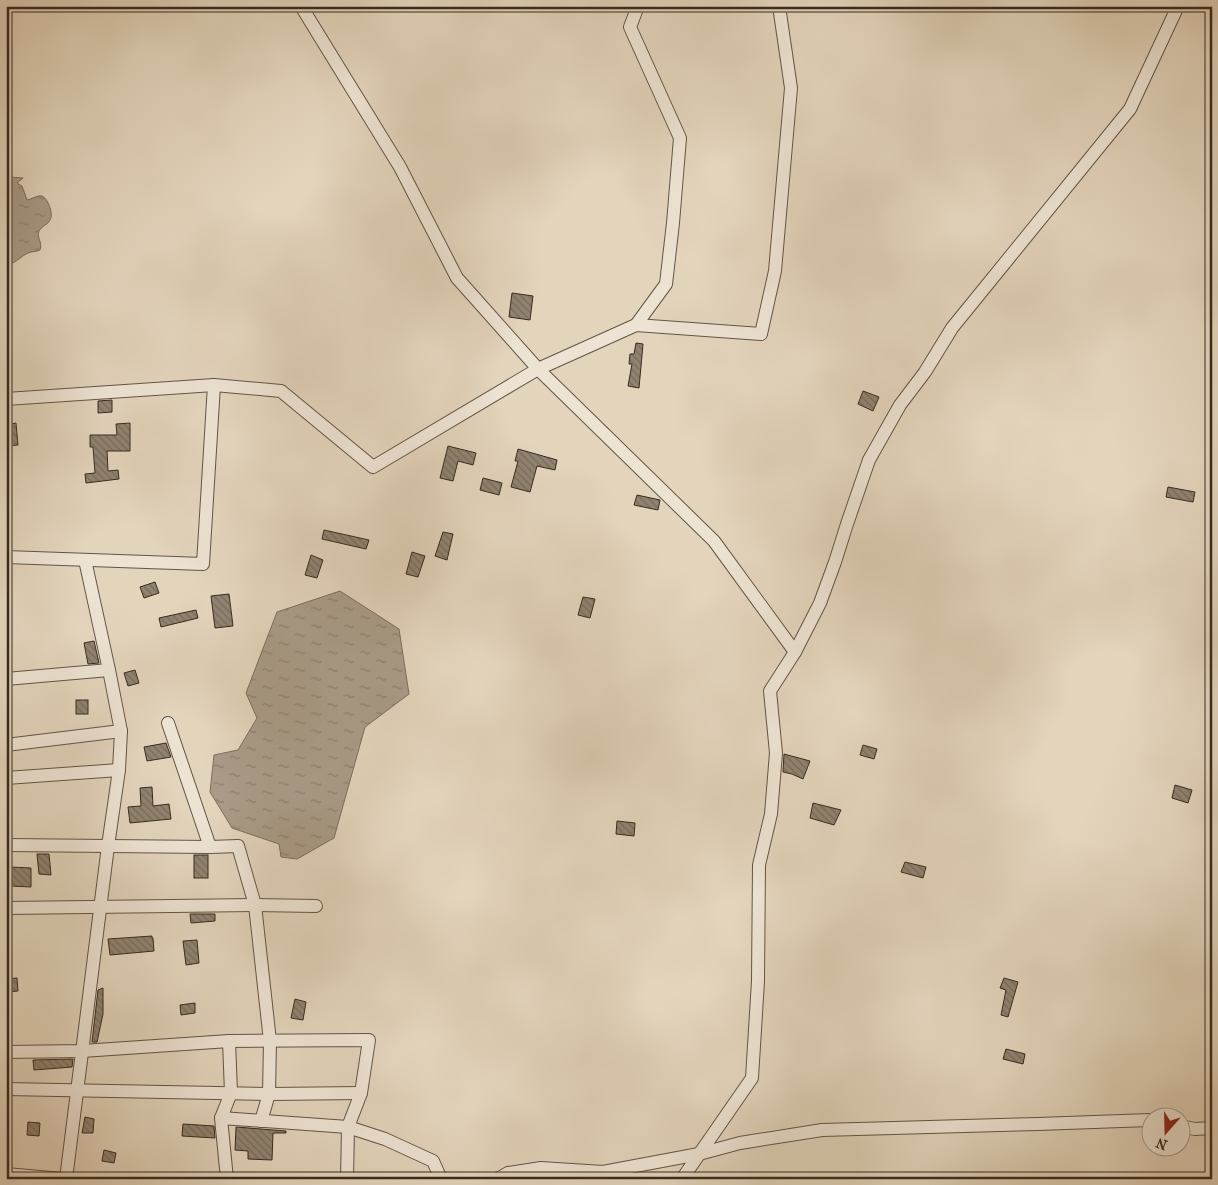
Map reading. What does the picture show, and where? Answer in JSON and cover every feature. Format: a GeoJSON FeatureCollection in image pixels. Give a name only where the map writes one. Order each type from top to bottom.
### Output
{"type":"FeatureCollection","features":[{"type":"Feature","properties":{"kind":"street"},"geometry":{"type":"LineString","coordinates":[[301,6],[400,167],[457,278],[538,369],[714,541],[794,652]]}},
{"type":"Feature","properties":{"kind":"street"},"geometry":{"type":"LineString","coordinates":[[636,326],[666,284],[680,138],[630,27],[638,6]]}},
{"type":"Feature","properties":{"kind":"street"},"geometry":{"type":"LineString","coordinates":[[6,399],[214,385],[281,392],[372,467],[538,369],[636,326],[761,334],[775,271],[791,88],[779,6]]}},
{"type":"Feature","properties":{"kind":"street"},"geometry":{"type":"LineString","coordinates":[[682,1179],[752,1078],[758,980],[759,865],[771,814],[776,753],[770,692],[820,603],[869,460],[900,406],[925,372],[952,328],[1130,109],[1178,6]]}},
{"type":"Feature","properties":{"kind":"street"},"geometry":{"type":"LineString","coordinates":[[6,557],[203,564],[214,385]]}},
{"type":"Feature","properties":{"kind":"street"},"geometry":{"type":"LineString","coordinates":[[66,1179],[118,770],[120,731],[85,560]]}},
{"type":"Feature","properties":{"kind":"street"},"geometry":{"type":"LineString","coordinates":[[6,679],[109,670]]}},
{"type":"Feature","properties":{"kind":"street"},"geometry":{"type":"LineString","coordinates":[[168,722],[210,846]]}},
{"type":"Feature","properties":{"kind":"street"},"geometry":{"type":"LineString","coordinates":[[6,746],[120,731]]}},
{"type":"Feature","properties":{"kind":"street"},"geometry":{"type":"LineString","coordinates":[[6,778],[118,770]]}},
{"type":"Feature","properties":{"kind":"street"},"geometry":{"type":"LineString","coordinates":[[6,845],[238,846],[255,905],[270,1041],[269,1094],[260,1121]]}},
{"type":"Feature","properties":{"kind":"street"},"geometry":{"type":"LineString","coordinates":[[6,908],[316,906]]}},
{"type":"Feature","properties":{"kind":"street"},"geometry":{"type":"LineString","coordinates":[[6,1052],[82,1050],[229,1041],[369,1040],[361,1093],[348,1127],[347,1179]]}},
{"type":"Feature","properties":{"kind":"street"},"geometry":{"type":"LineString","coordinates":[[227,1179],[221,1118],[231,1093],[229,1041]]}},
{"type":"Feature","properties":{"kind":"street"},"geometry":{"type":"LineString","coordinates":[[6,1089],[269,1094],[361,1093]]}},
{"type":"Feature","properties":{"kind":"street"},"geometry":{"type":"LineString","coordinates":[[221,1118],[348,1127],[385,1139],[433,1161],[441,1179]]}},
{"type":"Feature","properties":{"kind":"street"},"geometry":{"type":"LineString","coordinates":[[498,1179],[508,1173],[541,1168],[603,1172],[699,1154],[740,1143],[822,1130],[1140,1120]]}},
{"type":"Feature","properties":{"kind":"street"},"geometry":{"type":"LineString","coordinates":[[1190,1128],[1212,1128]]}},
{"type":"Feature","properties":{"kind":"street"},"geometry":{"type":"LineString","coordinates":[[6,1174],[62,1179]]}},
{"type":"Feature","properties":{"kind":"water"},"geometry":{"type":"Polygon","coordinates":[[[6,178],[23,178],[17,183],[22,186],[27,200],[39,196],[44,197],[51,211],[51,218],[39,231],[40,250],[28,253],[15,262],[6,265],[6,178]]]}},
{"type":"Feature","properties":{"kind":"water"},"geometry":{"type":"Polygon","coordinates":[[[340,591],[399,629],[409,694],[365,727],[334,838],[297,859],[281,857],[279,844],[232,828],[210,792],[214,755],[238,750],[257,718],[246,693],[277,612],[340,591]]]}},
{"type":"Feature","properties":{"kind":"building"},"geometry":{"type":"Polygon","coordinates":[[[512,293],[533,296],[530,320],[509,317],[512,293]]]}},
{"type":"Feature","properties":{"kind":"building"},"geometry":{"type":"Polygon","coordinates":[[[636,343],[643,344],[639,388],[628,386],[632,364],[629,364],[630,354],[634,354],[636,343]]]}},
{"type":"Feature","properties":{"kind":"building"},"geometry":{"type":"Polygon","coordinates":[[[863,391],[879,397],[873,411],[858,404],[863,391]]]}},
{"type":"Feature","properties":{"kind":"building"},"geometry":{"type":"Polygon","coordinates":[[[112,400],[112,412],[98,413],[98,401],[112,400]]]}},
{"type":"Feature","properties":{"kind":"building"},"geometry":{"type":"Polygon","coordinates":[[[16,423],[18,445],[6,446],[6,425],[16,423]]]}},
{"type":"Feature","properties":{"kind":"building"},"geometry":{"type":"Polygon","coordinates":[[[130,423],[130,451],[107,451],[108,471],[118,470],[119,479],[86,483],[85,474],[95,473],[93,447],[90,447],[90,435],[117,435],[116,424],[130,423]]]}},
{"type":"Feature","properties":{"kind":"building"},"geometry":{"type":"Polygon","coordinates":[[[448,446],[476,453],[473,465],[458,461],[453,481],[440,478],[448,446]]]}},
{"type":"Feature","properties":{"kind":"building"},"geometry":{"type":"Polygon","coordinates":[[[518,449],[557,460],[555,470],[537,466],[530,492],[511,487],[518,461],[515,461],[518,449]]]}},
{"type":"Feature","properties":{"kind":"building"},"geometry":{"type":"Polygon","coordinates":[[[483,478],[502,483],[499,495],[480,490],[483,478]]]}},
{"type":"Feature","properties":{"kind":"building"},"geometry":{"type":"Polygon","coordinates":[[[1168,487],[1195,492],[1193,502],[1166,497],[1168,487]]]}},
{"type":"Feature","properties":{"kind":"building"},"geometry":{"type":"Polygon","coordinates":[[[637,495],[660,500],[658,510],[634,505],[637,495]]]}},
{"type":"Feature","properties":{"kind":"building"},"geometry":{"type":"Polygon","coordinates":[[[324,530],[369,540],[366,549],[322,539],[324,530]]]}},
{"type":"Feature","properties":{"kind":"building"},"geometry":{"type":"Polygon","coordinates":[[[443,532],[453,534],[447,560],[435,556],[443,532]]]}},
{"type":"Feature","properties":{"kind":"building"},"geometry":{"type":"Polygon","coordinates":[[[412,552],[425,556],[418,577],[406,574],[412,552]]]}},
{"type":"Feature","properties":{"kind":"building"},"geometry":{"type":"Polygon","coordinates":[[[311,555],[323,560],[317,578],[305,575],[311,555]]]}},
{"type":"Feature","properties":{"kind":"building"},"geometry":{"type":"Polygon","coordinates":[[[155,582],[159,593],[144,598],[140,587],[155,582]]]}},
{"type":"Feature","properties":{"kind":"building"},"geometry":{"type":"Polygon","coordinates":[[[229,594],[233,626],[215,628],[211,596],[229,594]]]}},
{"type":"Feature","properties":{"kind":"building"},"geometry":{"type":"Polygon","coordinates":[[[583,597],[595,599],[590,618],[578,615],[583,597]]]}},
{"type":"Feature","properties":{"kind":"building"},"geometry":{"type":"Polygon","coordinates":[[[196,610],[198,618],[161,627],[159,618],[196,610]]]}},
{"type":"Feature","properties":{"kind":"building"},"geometry":{"type":"Polygon","coordinates":[[[94,641],[99,663],[88,664],[84,643],[94,641]]]}},
{"type":"Feature","properties":{"kind":"building"},"geometry":{"type":"Polygon","coordinates":[[[135,670],[139,683],[128,686],[124,673],[135,670]]]}},
{"type":"Feature","properties":{"kind":"building"},"geometry":{"type":"Polygon","coordinates":[[[76,700],[88,700],[88,714],[76,714],[76,700]]]}},
{"type":"Feature","properties":{"kind":"building"},"geometry":{"type":"Polygon","coordinates":[[[166,743],[171,757],[147,761],[144,747],[166,743]]]}},
{"type":"Feature","properties":{"kind":"building"},"geometry":{"type":"Polygon","coordinates":[[[863,745],[877,749],[874,759],[860,755],[863,745]]]}},
{"type":"Feature","properties":{"kind":"building"},"geometry":{"type":"Polygon","coordinates":[[[784,754],[810,761],[803,779],[783,772],[784,754]]]}},
{"type":"Feature","properties":{"kind":"building"},"geometry":{"type":"Polygon","coordinates":[[[1175,785],[1192,790],[1188,803],[1172,798],[1175,785]]]}},
{"type":"Feature","properties":{"kind":"building"},"geometry":{"type":"Polygon","coordinates":[[[152,787],[153,806],[169,804],[171,819],[130,823],[128,807],[141,806],[140,788],[152,787]]]}},
{"type":"Feature","properties":{"kind":"building"},"geometry":{"type":"Polygon","coordinates":[[[813,803],[841,810],[834,825],[810,818],[813,803]]]}},
{"type":"Feature","properties":{"kind":"building"},"geometry":{"type":"Polygon","coordinates":[[[617,821],[635,823],[634,836],[616,834],[617,821]]]}},
{"type":"Feature","properties":{"kind":"building"},"geometry":{"type":"Polygon","coordinates":[[[37,854],[49,854],[51,875],[39,874],[37,854]]]}},
{"type":"Feature","properties":{"kind":"building"},"geometry":{"type":"Polygon","coordinates":[[[194,855],[208,855],[208,878],[194,878],[194,855]]]}},
{"type":"Feature","properties":{"kind":"building"},"geometry":{"type":"Polygon","coordinates":[[[905,862],[926,867],[923,878],[901,872],[905,862]]]}},
{"type":"Feature","properties":{"kind":"building"},"geometry":{"type":"Polygon","coordinates":[[[10,867],[31,868],[31,887],[11,886],[12,880],[9,880],[10,867]]]}},
{"type":"Feature","properties":{"kind":"building"},"geometry":{"type":"Polygon","coordinates":[[[190,914],[215,914],[215,921],[191,923],[190,914]]]}},
{"type":"Feature","properties":{"kind":"building"},"geometry":{"type":"Polygon","coordinates":[[[152,936],[154,951],[110,955],[108,939],[152,936]]]}},
{"type":"Feature","properties":{"kind":"building"},"geometry":{"type":"Polygon","coordinates":[[[197,940],[199,963],[186,965],[183,941],[197,940]]]}},
{"type":"Feature","properties":{"kind":"building"},"geometry":{"type":"Polygon","coordinates":[[[17,978],[18,991],[6,992],[6,979],[17,978]]]}},
{"type":"Feature","properties":{"kind":"building"},"geometry":{"type":"Polygon","coordinates":[[[1004,978],[1018,982],[1008,1017],[1001,1015],[1006,990],[1000,988],[1004,978]]]}},
{"type":"Feature","properties":{"kind":"building"},"geometry":{"type":"Polygon","coordinates":[[[103,988],[103,1014],[97,1042],[92,1042],[98,990],[103,988]]]}},
{"type":"Feature","properties":{"kind":"building"},"geometry":{"type":"Polygon","coordinates":[[[295,999],[306,1002],[303,1020],[291,1018],[295,999]]]}},
{"type":"Feature","properties":{"kind":"building"},"geometry":{"type":"Polygon","coordinates":[[[195,1003],[195,1013],[181,1015],[180,1005],[195,1003]]]}},
{"type":"Feature","properties":{"kind":"building"},"geometry":{"type":"Polygon","coordinates":[[[1006,1049],[1025,1054],[1023,1064],[1003,1059],[1006,1049]]]}},
{"type":"Feature","properties":{"kind":"building"},"geometry":{"type":"Polygon","coordinates":[[[73,1059],[72,1067],[34,1070],[33,1060],[73,1059]]]}},
{"type":"Feature","properties":{"kind":"building"},"geometry":{"type":"Polygon","coordinates":[[[85,1117],[94,1119],[93,1133],[82,1133],[85,1117]]]}},
{"type":"Feature","properties":{"kind":"building"},"geometry":{"type":"Polygon","coordinates":[[[28,1122],[40,1123],[39,1136],[27,1135],[28,1122]]]}},
{"type":"Feature","properties":{"kind":"building"},"geometry":{"type":"Polygon","coordinates":[[[183,1124],[214,1126],[215,1138],[182,1136],[183,1124]]]}},
{"type":"Feature","properties":{"kind":"building"},"geometry":{"type":"Polygon","coordinates":[[[236,1127],[286,1131],[286,1133],[273,1133],[272,1160],[248,1159],[248,1151],[235,1150],[236,1127]]]}},
{"type":"Feature","properties":{"kind":"building"},"geometry":{"type":"Polygon","coordinates":[[[104,1150],[116,1153],[114,1163],[102,1161],[104,1150]]]}}]}
